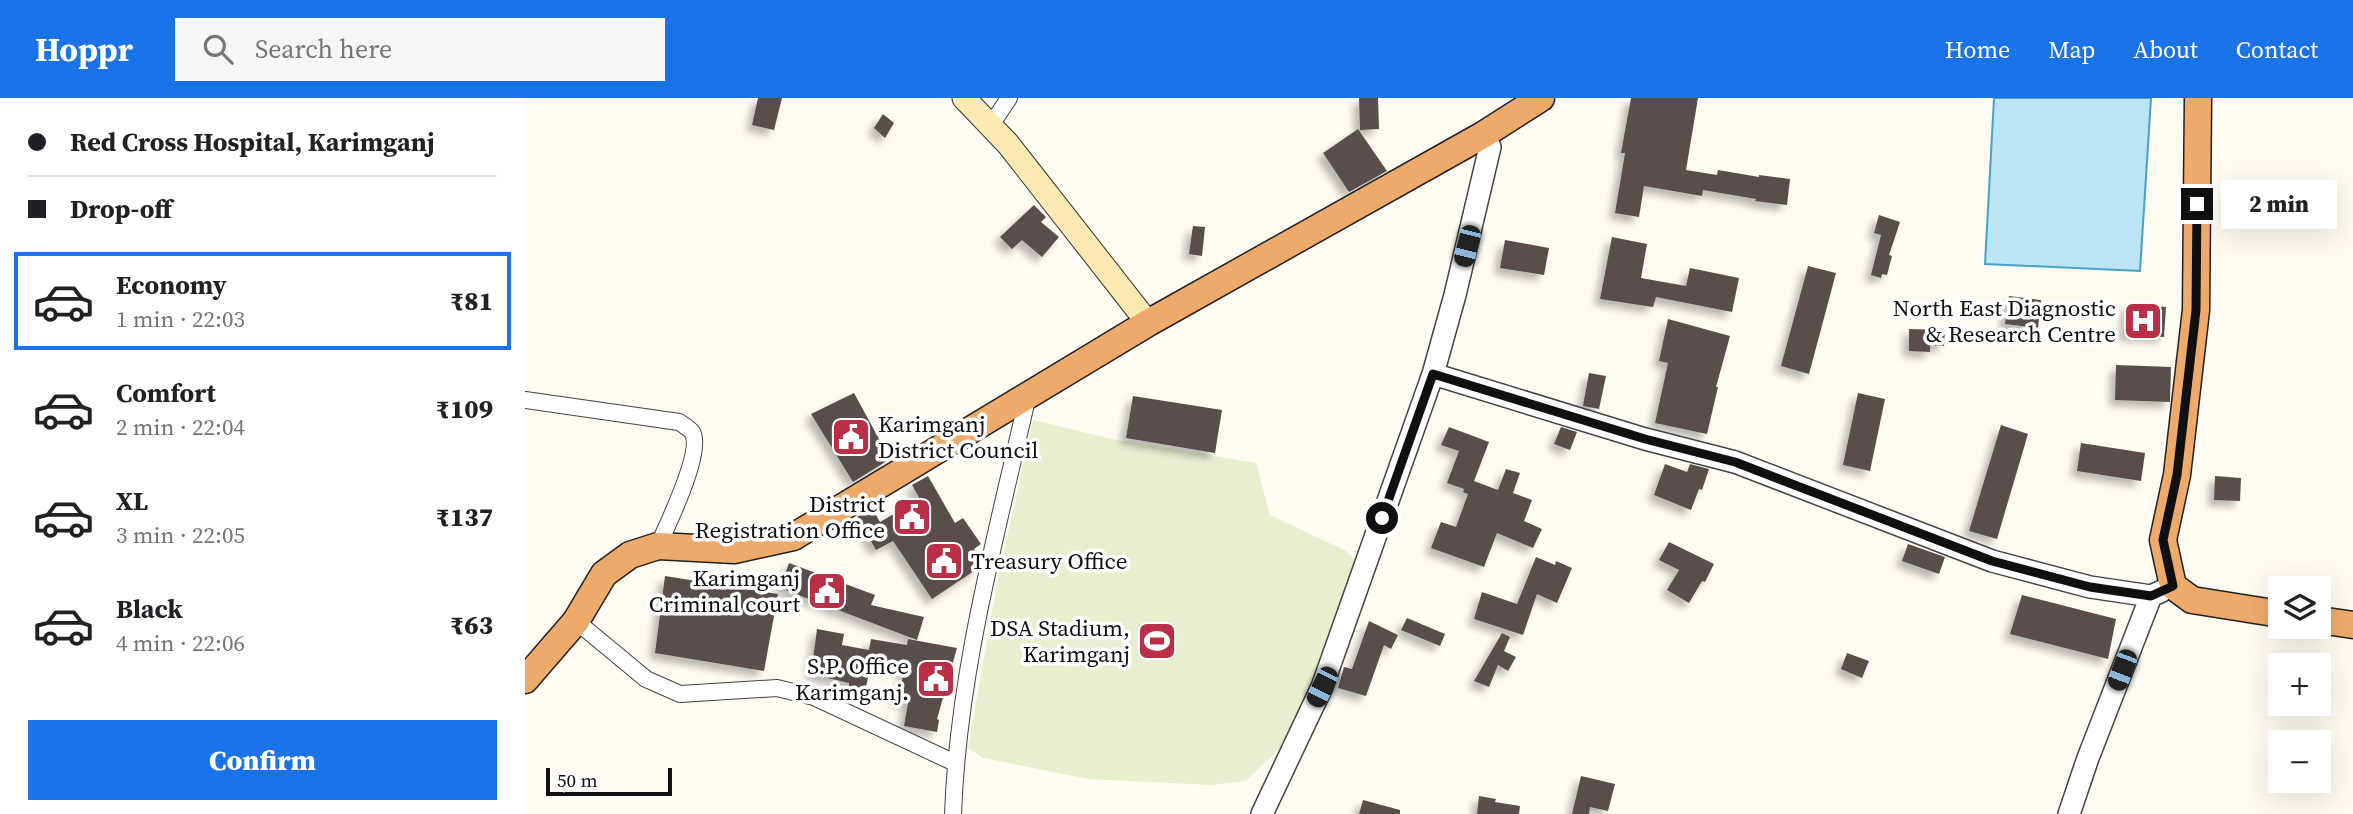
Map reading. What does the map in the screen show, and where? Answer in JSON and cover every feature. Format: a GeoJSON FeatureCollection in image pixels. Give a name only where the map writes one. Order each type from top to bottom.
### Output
{"type":"FeatureCollection","features":[{"type":"Feature","properties":{"kind":"highway"},"geometry":{"type":"LineString","coordinates":[[525,680],[576,621],[604,573],[630,555],[658,546],[734,550],[793,537],[1148,323],[1483,135],[1541,98]]}},
{"type":"Feature","properties":{"kind":"highway"},"geometry":{"type":"LineString","coordinates":[[2198,98],[2196,310],[2177,475],[2163,540],[2162,591],[2192,600],[2268,612]]}},
{"type":"Feature","properties":{"kind":"highway"},"geometry":{"type":"LineString","coordinates":[[2331,622],[2353,625]]}},
{"type":"Feature","properties":{"kind":"main road"},"geometry":{"type":"LineString","coordinates":[[964,98],[1008,144],[1148,323]]}},
{"type":"Feature","properties":{"kind":"street"},"geometry":{"type":"LineString","coordinates":[[991,125],[1009,98]]}},
{"type":"Feature","properties":{"kind":"street"},"geometry":{"type":"LineString","coordinates":[[1262,814],[1322,687],[1433,374],[1490,147],[1483,135]]}},
{"type":"Feature","properties":{"kind":"street"},"geometry":{"type":"LineString","coordinates":[[1433,374],[1645,439],[1735,462],[1992,561],[2090,587],[2162,591],[2088,758],[2069,814]]}},
{"type":"Feature","properties":{"kind":"street"},"geometry":{"type":"LineString","coordinates":[[953,814],[955,763],[976,626],[1028,396]]}},
{"type":"Feature","properties":{"kind":"street"},"geometry":{"type":"LineString","coordinates":[[525,400],[679,422],[692,432],[695,443],[691,465],[658,546]]}},
{"type":"Feature","properties":{"kind":"street"},"geometry":{"type":"LineString","coordinates":[[576,621],[646,679],[680,694],[777,688],[814,697],[955,763]]}},
{"type":"Feature","properties":{"kind":"green space","name":"DSA Stadium, Karimganj"},"geometry":{"type":"Polygon","coordinates":[[[1033,420],[1112,439],[1256,463],[1270,515],[1346,551],[1359,563],[1307,693],[1282,746],[1246,781],[1211,785],[1088,779],[984,758],[968,748],[997,583],[1033,420]]]}},
{"type":"Feature","properties":{"kind":"water"},"geometry":{"type":"Polygon","coordinates":[[[1994,98],[2151,98],[2140,271],[1985,264],[1994,98]]]}},
{"type":"Feature","properties":{"kind":"building"},"geometry":{"type":"Polygon","coordinates":[[[758,98],[782,98],[774,130],[752,125],[758,98]]]}},
{"type":"Feature","properties":{"kind":"building"},"geometry":{"type":"Polygon","coordinates":[[[1359,98],[1378,98],[1379,129],[1360,130],[1359,98]]]}},
{"type":"Feature","properties":{"kind":"building"},"geometry":{"type":"Polygon","coordinates":[[[1631,98],[1698,98],[1686,170],[1717,175],[1718,170],[1790,179],[1787,205],[1703,190],[1702,196],[1644,186],[1639,217],[1615,213],[1625,153],[1621,153],[1631,98]]]}},
{"type":"Feature","properties":{"kind":"building"},"geometry":{"type":"Polygon","coordinates":[[[883,114],[894,123],[885,138],[874,128],[883,114]]]}},
{"type":"Feature","properties":{"kind":"building"},"geometry":{"type":"Polygon","coordinates":[[[1358,129],[1387,171],[1349,192],[1323,153],[1358,129]]]}},
{"type":"Feature","properties":{"kind":"building"},"geometry":{"type":"Polygon","coordinates":[[[1034,205],[1046,217],[1041,222],[1059,237],[1042,257],[1022,240],[1012,249],[1000,237],[1034,205]]]}},
{"type":"Feature","properties":{"kind":"building"},"geometry":{"type":"Polygon","coordinates":[[[1879,215],[1900,222],[1889,255],[1892,256],[1887,275],[1882,274],[1881,278],[1871,275],[1881,235],[1874,233],[1879,215]]]}},
{"type":"Feature","properties":{"kind":"building"},"geometry":{"type":"Polygon","coordinates":[[[1193,226],[1205,227],[1202,256],[1189,254],[1193,226]]]}},
{"type":"Feature","properties":{"kind":"building"},"geometry":{"type":"Polygon","coordinates":[[[1612,237],[1647,244],[1641,278],[1686,286],[1690,268],[1739,278],[1732,312],[1656,297],[1653,307],[1600,299],[1612,237]]]}},
{"type":"Feature","properties":{"kind":"building"},"geometry":{"type":"Polygon","coordinates":[[[1505,240],[1549,248],[1544,275],[1500,268],[1505,240]]]}},
{"type":"Feature","properties":{"kind":"building"},"geometry":{"type":"Polygon","coordinates":[[[1808,266],[1836,273],[1809,374],[1781,366],[1808,266]]]}},
{"type":"Feature","properties":{"kind":"building"},"geometry":{"type":"Polygon","coordinates":[[[2009,296],[2041,300],[2038,328],[2005,324],[2009,296]]]}},
{"type":"Feature","properties":{"kind":"building"},"geometry":{"type":"Polygon","coordinates":[[[2127,304],[2166,307],[2164,337],[2125,335],[2127,304]]]}},
{"type":"Feature","properties":{"kind":"building"},"geometry":{"type":"Polygon","coordinates":[[[1668,319],[1730,336],[1707,434],[1655,423],[1668,363],[1659,361],[1668,319]]]}},
{"type":"Feature","properties":{"kind":"building"},"geometry":{"type":"Polygon","coordinates":[[[1909,329],[1945,330],[1944,346],[1930,345],[1930,352],[1909,351],[1909,329]]]}},
{"type":"Feature","properties":{"kind":"building"},"geometry":{"type":"Polygon","coordinates":[[[2116,365],[2171,367],[2170,402],[2115,400],[2116,365]]]}},
{"type":"Feature","properties":{"kind":"building"},"geometry":{"type":"Polygon","coordinates":[[[1589,373],[1606,376],[1599,409],[1583,406],[1589,373]]]}},
{"type":"Feature","properties":{"kind":"building","name":"Karimganj District Council"},"geometry":{"type":"Polygon","coordinates":[[[854,393],[890,459],[853,482],[811,414],[854,393]]]}},
{"type":"Feature","properties":{"kind":"building"},"geometry":{"type":"Polygon","coordinates":[[[1858,393],[1885,399],[1870,471],[1843,465],[1858,393]]]}},
{"type":"Feature","properties":{"kind":"building"},"geometry":{"type":"Polygon","coordinates":[[[1133,396],[1222,410],[1215,453],[1126,438],[1133,396]]]}},
{"type":"Feature","properties":{"kind":"building"},"geometry":{"type":"Polygon","coordinates":[[[2001,425],[2028,434],[1997,539],[1969,531],[2001,425]]]}},
{"type":"Feature","properties":{"kind":"building"},"geometry":{"type":"Polygon","coordinates":[[[1449,427],[1489,442],[1474,481],[1498,490],[1506,469],[1520,473],[1513,493],[1532,500],[1524,521],[1542,529],[1533,548],[1497,533],[1484,567],[1431,548],[1441,522],[1456,527],[1468,494],[1463,492],[1464,489],[1447,483],[1459,451],[1441,445],[1449,427]]]}},
{"type":"Feature","properties":{"kind":"building"},"geometry":{"type":"Polygon","coordinates":[[[1561,427],[1577,432],[1570,450],[1554,444],[1561,427]]]}},
{"type":"Feature","properties":{"kind":"building"},"geometry":{"type":"Polygon","coordinates":[[[2081,443],[2145,453],[2141,481],[2077,471],[2081,443]]]}},
{"type":"Feature","properties":{"kind":"building"},"geometry":{"type":"Polygon","coordinates":[[[1665,464],[1687,472],[1690,464],[1709,469],[1691,510],[1654,495],[1665,464]]]}},
{"type":"Feature","properties":{"kind":"building"},"geometry":{"type":"Polygon","coordinates":[[[928,476],[955,523],[963,518],[981,544],[974,549],[980,557],[977,569],[932,599],[893,541],[876,550],[857,517],[872,508],[880,522],[920,499],[912,485],[928,476]]]}},
{"type":"Feature","properties":{"kind":"building"},"geometry":{"type":"Polygon","coordinates":[[[2215,476],[2241,478],[2240,501],[2214,500],[2215,476]]]}},
{"type":"Feature","properties":{"kind":"building"},"geometry":{"type":"Polygon","coordinates":[[[1669,542],[1714,564],[1705,582],[1702,581],[1689,603],[1667,590],[1679,570],[1659,560],[1669,542]]]}},
{"type":"Feature","properties":{"kind":"building"},"geometry":{"type":"Polygon","coordinates":[[[1908,544],[1945,557],[1939,574],[1902,561],[1908,544]]]}},
{"type":"Feature","properties":{"kind":"building"},"geometry":{"type":"Polygon","coordinates":[[[1536,557],[1572,568],[1557,603],[1537,594],[1523,635],[1474,619],[1482,592],[1517,604],[1536,557]]]}},
{"type":"Feature","properties":{"kind":"building","name":"Karimganj Criminal court"},"geometry":{"type":"Polygon","coordinates":[[[789,563],[875,595],[871,605],[924,617],[917,640],[780,588],[789,563]]]}},
{"type":"Feature","properties":{"kind":"building"},"geometry":{"type":"Polygon","coordinates":[[[665,576],[778,594],[764,671],[655,653],[665,576]]]}},
{"type":"Feature","properties":{"kind":"building"},"geometry":{"type":"Polygon","coordinates":[[[2022,595],[2116,619],[2108,659],[2010,634],[2022,595]]]}},
{"type":"Feature","properties":{"kind":"building"},"geometry":{"type":"Polygon","coordinates":[[[1407,618],[1445,634],[1440,646],[1401,630],[1407,618]]]}},
{"type":"Feature","properties":{"kind":"building"},"geometry":{"type":"Polygon","coordinates":[[[1369,621],[1398,635],[1391,649],[1384,645],[1366,696],[1338,688],[1344,667],[1352,669],[1369,621]]]}},
{"type":"Feature","properties":{"kind":"building"},"geometry":{"type":"Polygon","coordinates":[[[817,629],[844,634],[842,645],[869,650],[871,639],[907,645],[908,639],[957,648],[937,719],[937,732],[904,726],[908,703],[896,700],[905,670],[872,660],[865,691],[849,687],[849,683],[811,674],[817,629]]]}},
{"type":"Feature","properties":{"kind":"building"},"geometry":{"type":"Polygon","coordinates":[[[1502,633],[1510,637],[1504,651],[1516,657],[1508,671],[1498,665],[1489,687],[1474,681],[1502,633]]]}},
{"type":"Feature","properties":{"kind":"building"},"geometry":{"type":"Polygon","coordinates":[[[1847,653],[1869,661],[1862,678],[1841,669],[1847,653]]]}},
{"type":"Feature","properties":{"kind":"building"},"geometry":{"type":"Polygon","coordinates":[[[1581,776],[1615,784],[1608,811],[1590,807],[1589,814],[1572,814],[1581,776]]]}},
{"type":"Feature","properties":{"kind":"building"},"geometry":{"type":"Polygon","coordinates":[[[1479,796],[1520,806],[1519,814],[1477,814],[1479,796]]]}},
{"type":"Feature","properties":{"kind":"building"},"geometry":{"type":"Polygon","coordinates":[[[1363,800],[1400,810],[1400,814],[1359,814],[1363,800]]]}},
{"type":"Feature","properties":{"kind":"place","name":"North East Diagnostic & Research Centre"},"geometry":{"type":"Point","coordinates":[2143,321]}},
{"type":"Feature","properties":{"kind":"place","name":"Karimganj District Council"},"geometry":{"type":"Point","coordinates":[851,437]}},
{"type":"Feature","properties":{"kind":"place","name":"District Registration Office"},"geometry":{"type":"Point","coordinates":[912,517]}},
{"type":"Feature","properties":{"kind":"place","name":"Treasury Office"},"geometry":{"type":"Point","coordinates":[944,561]}},
{"type":"Feature","properties":{"kind":"place","name":"Karimganj Criminal court"},"geometry":{"type":"Point","coordinates":[827,591]}},
{"type":"Feature","properties":{"kind":"place","name":"DSA Stadium, Karimganj"},"geometry":{"type":"Point","coordinates":[1157,641]}},
{"type":"Feature","properties":{"kind":"place","name":"S.P. Office Karimganj."},"geometry":{"type":"Point","coordinates":[936,679]}},
{"type":"Feature","properties":{"kind":"route"},"geometry":{"type":"LineString","coordinates":[[1382,518],[1433,374],[1645,439],[1735,462],[1992,561],[2090,587],[2151,596],[2173,586],[2163,540],[2177,475],[2196,310],[2197,204]]}}]}
